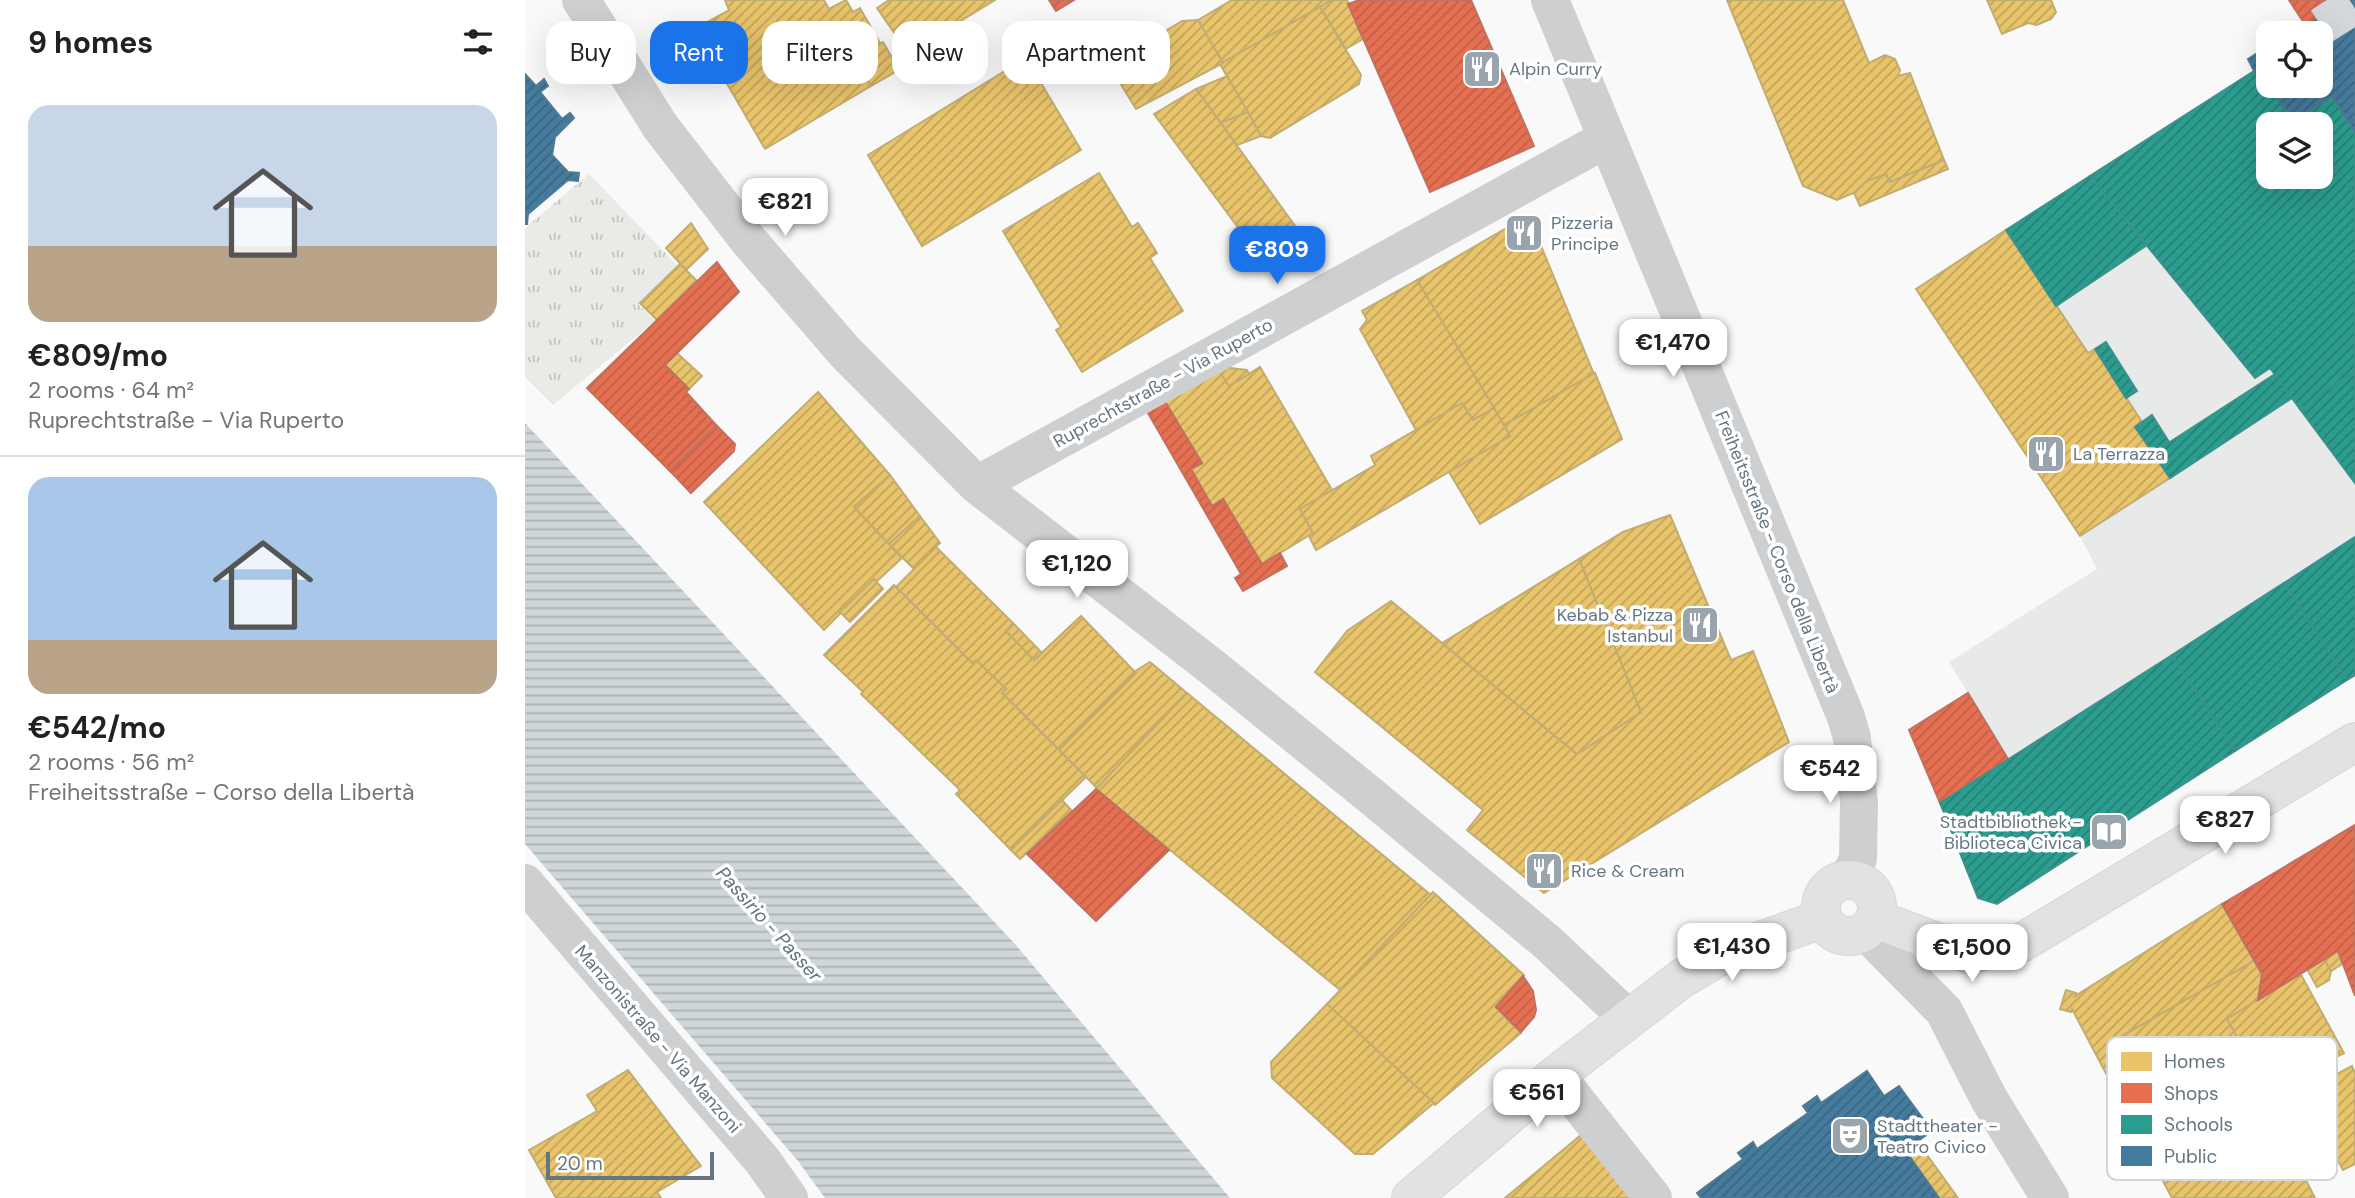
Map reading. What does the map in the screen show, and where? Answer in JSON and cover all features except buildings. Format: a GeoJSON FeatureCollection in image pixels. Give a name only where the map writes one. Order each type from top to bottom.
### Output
{"type":"FeatureCollection","features":[{"type":"Feature","properties":{"kind":"main road"},"geometry":{"type":"LineString","coordinates":[[1870,925],[1969,954],[2021,943],[2355,742]]}},
{"type":"Feature","properties":{"kind":"main road"},"geometry":{"type":"LineString","coordinates":[[1848,880],[1861,883],[1871,890],[1876,901],[1870,925],[1853,937],[1840,936],[1829,930],[1822,919],[1821,901],[1825,892],[1840,881],[1848,880]]}},
{"type":"Feature","properties":{"kind":"main road"},"geometry":{"type":"LineString","coordinates":[[1411,1198],[1556,1075],[1681,979],[1723,954],[1822,919]]}},
{"type":"Feature","properties":{"kind":"street"},"geometry":{"type":"LineString","coordinates":[[581,0],[660,125],[749,241],[845,352],[977,485],[1212,667],[1517,916],[1628,1018]]}},
{"type":"Feature","properties":{"kind":"street","name":"Freiheitsstraße - Corso della Libertà"},"geometry":{"type":"LineString","coordinates":[[1549,0],[1846,717],[1852,738],[1859,802],[1859,859],[1848,880]]}},
{"type":"Feature","properties":{"kind":"street","name":"Ruprechtstraße - Via Ruperto"},"geometry":{"type":"LineString","coordinates":[[977,485],[1606,139]]}},
{"type":"Feature","properties":{"kind":"street","name":"Manzonistraße - Via Manzoni"},"geometry":{"type":"LineString","coordinates":[[525,883],[762,1160],[789,1198]]}},
{"type":"Feature","properties":{"kind":"street"},"geometry":{"type":"LineString","coordinates":[[1870,925],[1944,1011],[1989,1099],[2050,1198]]}},
{"type":"Feature","properties":{"kind":"street"},"geometry":{"type":"LineString","coordinates":[[1556,1075],[1653,1198]]}},
{"type":"Feature","properties":{"kind":"shaded area"},"geometry":{"type":"Polygon","coordinates":[[[2254,71],[2256,98],[2276,98],[2288,112],[2256,112],[2256,189],[2333,189],[2333,166],[2355,193],[2355,537],[2008,759],[1949,662],[2097,569],[2080,536],[2169,478],[2153,453],[2169,442],[2142,422],[2126,398],[2137,391],[2106,342],[2088,353],[2056,306],[2254,71]]]}},
{"type":"Feature","properties":{"kind":"green space"},"geometry":{"type":"Polygon","coordinates":[[[589,174],[677,265],[638,304],[655,321],[553,405],[525,377],[525,228],[589,174]]]}},
{"type":"Feature","properties":{"kind":"water","name":"Passirio - Passer"},"geometry":{"type":"Polygon","coordinates":[[[525,423],[1015,944],[1230,1198],[825,1198],[798,1161],[525,844],[525,423]]]}},
{"type":"Feature","properties":{"kind":"tunnel"},"geometry":{"type":"LineString","coordinates":[[2327,0],[2355,44]]}},
{"type":"Feature","properties":{"kind":"place","name":"Alpin Curry"},"geometry":{"type":"Point","coordinates":[1482,69]}},
{"type":"Feature","properties":{"kind":"place","name":"Pizzeria Principe"},"geometry":{"type":"Point","coordinates":[1524,233]}},
{"type":"Feature","properties":{"kind":"place","name":"La Terrazza"},"geometry":{"type":"Point","coordinates":[2046,454]}},
{"type":"Feature","properties":{"kind":"place","name":"Kebab & Pizza Istanbul"},"geometry":{"type":"Point","coordinates":[1700,625]}},
{"type":"Feature","properties":{"kind":"place","name":"Stadtbibliothek - Biblioteca Civica"},"geometry":{"type":"Point","coordinates":[2109,832]}},
{"type":"Feature","properties":{"kind":"place","name":"Rice & Cream"},"geometry":{"type":"Point","coordinates":[1544,871]}},
{"type":"Feature","properties":{"kind":"place","name":"Stadttheater - Teatro Civico"},"geometry":{"type":"Point","coordinates":[1850,1136]}}]}
